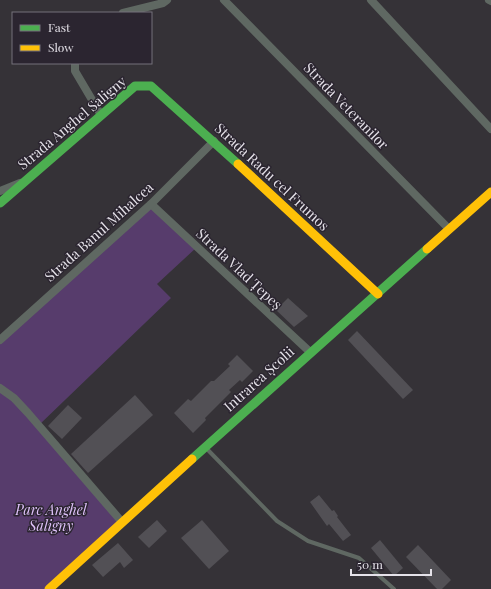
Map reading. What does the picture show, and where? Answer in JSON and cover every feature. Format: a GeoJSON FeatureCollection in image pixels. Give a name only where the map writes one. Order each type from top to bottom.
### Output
{"type":"FeatureCollection","features":[{"type":"Feature","properties":{"kind":"street"},"geometry":{"type":"LineString","coordinates":[[126,12],[167,0]]}},
{"type":"Feature","properties":{"kind":"street","name":"Strada Veteranilor"},"geometry":{"type":"LineString","coordinates":[[224,0],[450,229]]}},
{"type":"Feature","properties":{"kind":"street"},"geometry":{"type":"LineString","coordinates":[[371,0],[491,129]]}},
{"type":"Feature","properties":{"kind":"street"},"geometry":{"type":"LineString","coordinates":[[75,64],[75,71],[101,115]]}},
{"type":"Feature","properties":{"kind":"street","name":"Strada Anghel Saligny"},"geometry":{"type":"LineString","coordinates":[[0,203],[134,86],[145,84]]}},
{"type":"Feature","properties":{"kind":"street","name":"Strada Radu cel Frumos"},"geometry":{"type":"LineString","coordinates":[[145,84],[156,88],[378,294]]}},
{"type":"Feature","properties":{"kind":"street","name":"Strada Banul Mihalcea"},"geometry":{"type":"LineString","coordinates":[[0,340],[151,204],[214,141]]}},
{"type":"Feature","properties":{"kind":"street"},"geometry":{"type":"LineString","coordinates":[[0,191],[24,181]]}},
{"type":"Feature","properties":{"kind":"street","name":"Intrarea Școlii"},"geometry":{"type":"LineString","coordinates":[[49,589],[310,352],[378,294],[491,192]]}},
{"type":"Feature","properties":{"kind":"street","name":"Strada Vlad Țepeș"},"geometry":{"type":"LineString","coordinates":[[151,204],[310,352]]}},
{"type":"Feature","properties":{"kind":"street"},"geometry":{"type":"LineString","coordinates":[[0,388],[14,398],[28,413],[122,522]]}},
{"type":"Feature","properties":{"kind":"lane"},"geometry":{"type":"LineString","coordinates":[[205,447],[277,521],[308,541],[359,558],[394,589]]}},
{"type":"Feature","properties":{"kind":"green space","name":"Parc Anghel Saligny"},"geometry":{"type":"Polygon","coordinates":[[[151,204],[197,247],[157,284],[171,298],[39,425],[122,522],[49,589],[0,589],[0,340],[151,204]]]}},
{"type":"Feature","properties":{"kind":"building"},"geometry":{"type":"Polygon","coordinates":[[[288,298],[308,316],[294,327],[276,310],[288,298]]]}},
{"type":"Feature","properties":{"kind":"building"},"geometry":{"type":"Polygon","coordinates":[[[357,331],[413,390],[403,399],[348,340],[357,331]]]}},
{"type":"Feature","properties":{"kind":"building"},"geometry":{"type":"Polygon","coordinates":[[[237,355],[253,371],[242,382],[240,380],[229,390],[231,392],[205,418],[206,420],[193,433],[174,413],[188,399],[191,401],[211,381],[214,381],[230,366],[228,364],[237,355]]]}},
{"type":"Feature","properties":{"kind":"building"},"geometry":{"type":"Polygon","coordinates":[[[135,395],[153,415],[88,473],[71,454],[135,395]]]}},
{"type":"Feature","properties":{"kind":"building"},"geometry":{"type":"Polygon","coordinates":[[[68,405],[82,418],[62,439],[48,426],[68,405]]]}},
{"type":"Feature","properties":{"kind":"building"},"geometry":{"type":"Polygon","coordinates":[[[319,495],[332,511],[334,510],[338,516],[337,517],[351,535],[343,541],[329,524],[327,526],[310,502],[319,495]]]}},
{"type":"Feature","properties":{"kind":"building"},"geometry":{"type":"Polygon","coordinates":[[[157,520],[167,531],[149,548],[138,537],[157,520]]]}},
{"type":"Feature","properties":{"kind":"building"},"geometry":{"type":"Polygon","coordinates":[[[202,520],[229,551],[209,569],[181,538],[202,520]]]}},
{"type":"Feature","properties":{"kind":"building"},"geometry":{"type":"Polygon","coordinates":[[[380,540],[403,568],[394,576],[371,548],[380,540]]]}},
{"type":"Feature","properties":{"kind":"building"},"geometry":{"type":"Polygon","coordinates":[[[118,543],[133,560],[124,568],[120,562],[103,577],[92,565],[118,543]]]}},
{"type":"Feature","properties":{"kind":"building"},"geometry":{"type":"Polygon","coordinates":[[[418,545],[451,580],[442,589],[437,589],[406,557],[418,545]]]}},
{"type":"Feature","properties":{"kind":"traffic: fast"},"geometry":{"type":"LineString","coordinates":[[0,203],[135,86],[151,86],[238,164]]}},
{"type":"Feature","properties":{"kind":"traffic: fast"},"geometry":{"type":"LineString","coordinates":[[192,459],[427,249]]}},
{"type":"Feature","properties":{"kind":"traffic: slow"},"geometry":{"type":"LineString","coordinates":[[238,164],[378,294]]}},
{"type":"Feature","properties":{"kind":"traffic: slow"},"geometry":{"type":"LineString","coordinates":[[427,249],[491,192]]}},
{"type":"Feature","properties":{"kind":"traffic: slow"},"geometry":{"type":"LineString","coordinates":[[49,589],[192,459]]}}]}
